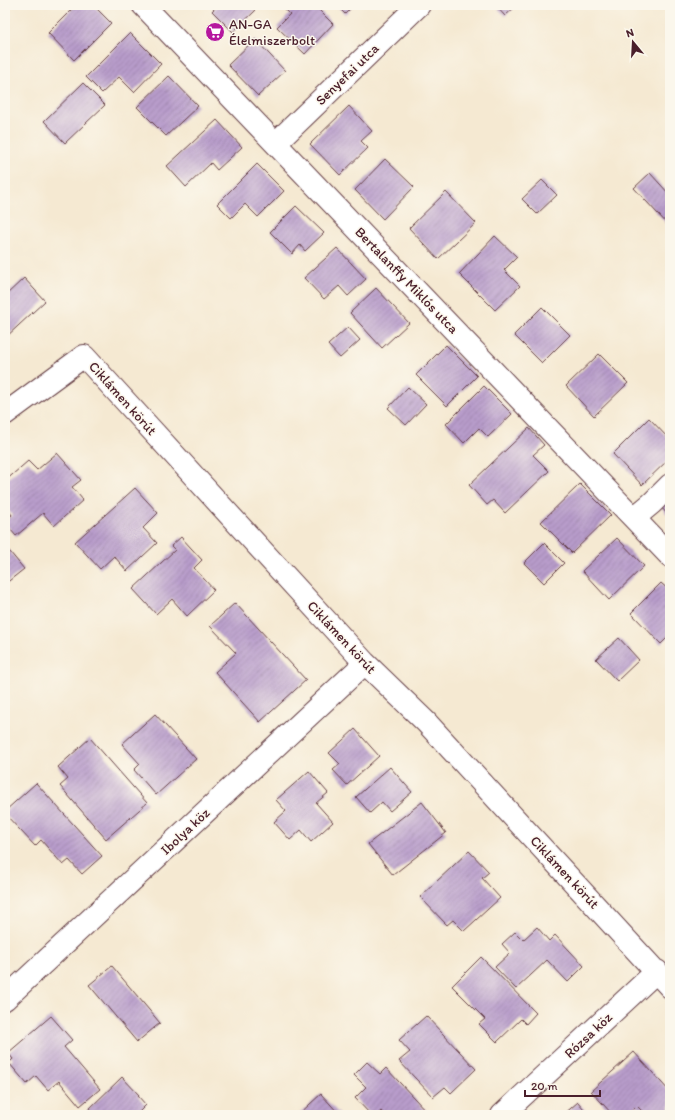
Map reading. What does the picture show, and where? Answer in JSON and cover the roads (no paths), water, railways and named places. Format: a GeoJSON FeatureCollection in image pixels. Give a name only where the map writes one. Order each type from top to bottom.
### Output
{"type":"FeatureCollection","features":[{"type":"Feature","properties":{"kind":"street","name":"Bertalanffy Miklós utca"},"geometry":{"type":"LineString","coordinates":[[143,5],[670,556]]}},
{"type":"Feature","properties":{"kind":"street","name":"Senyefai utca"},"geometry":{"type":"LineString","coordinates":[[276,143],[419,5]]}},
{"type":"Feature","properties":{"kind":"street","name":"Ciklámen körút"},"geometry":{"type":"LineString","coordinates":[[5,414],[84,356],[365,663],[432,728],[663,979]]}},
{"type":"Feature","properties":{"kind":"street"},"geometry":{"type":"LineString","coordinates":[[634,518],[670,485]]}},
{"type":"Feature","properties":{"kind":"street","name":"Ibolya köz"},"geometry":{"type":"LineString","coordinates":[[5,999],[365,663]]}},
{"type":"Feature","properties":{"kind":"street","name":"Rózsa köz"},"geometry":{"type":"LineString","coordinates":[[502,1115],[663,979]]}},
{"type":"Feature","properties":{"kind":"place","name":"AN-GA Élelmiszerbolt"},"geometry":{"type":"Point","coordinates":[215,32]}}]}
